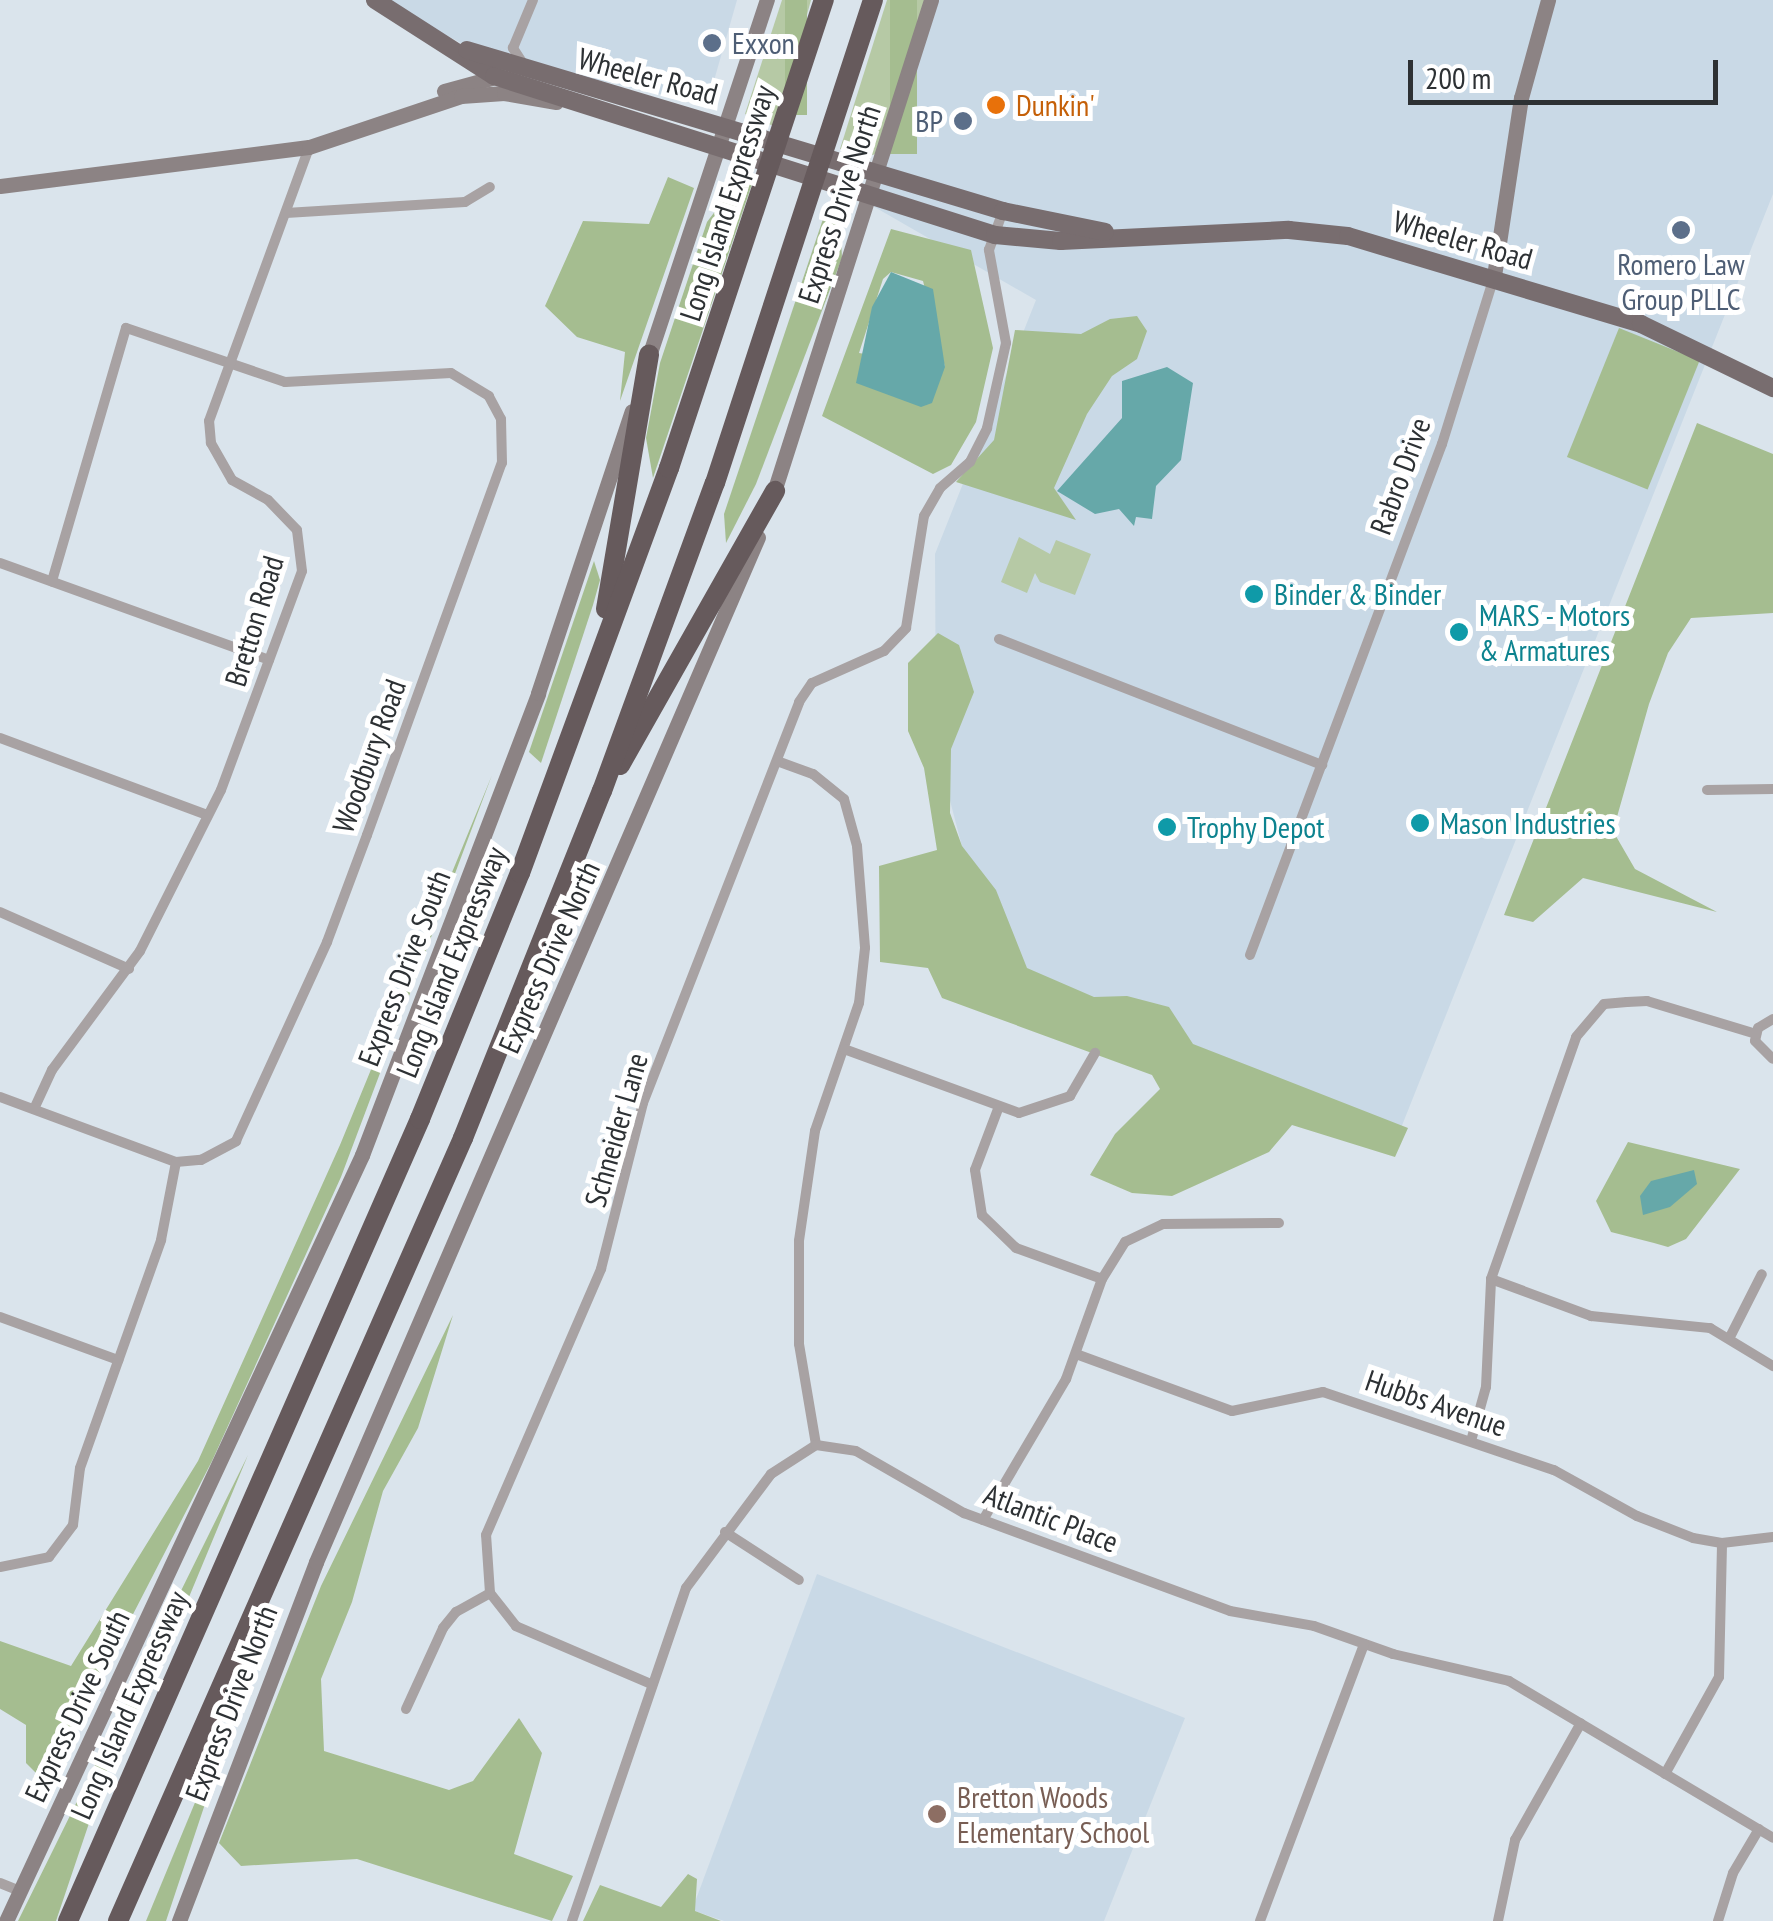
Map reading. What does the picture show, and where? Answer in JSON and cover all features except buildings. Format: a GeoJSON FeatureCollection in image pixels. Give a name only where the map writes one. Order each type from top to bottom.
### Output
{"type":"FeatureCollection","features":[{"type":"Feature","properties":{"kind":"highway","name":"Long Island Expressway"},"geometry":{"type":"LineString","coordinates":[[68,1921],[420,1119],[587,700],[794,98],[824,0]]}},
{"type":"Feature","properties":{"kind":"highway"},"geometry":{"type":"LineString","coordinates":[[118,1921],[463,1138],[602,791],[715,483],[873,0]]}},
{"type":"Feature","properties":{"kind":"highway"},"geometry":{"type":"LineString","coordinates":[[587,700],[649,355]]}},
{"type":"Feature","properties":{"kind":"highway"},"geometry":{"type":"LineString","coordinates":[[602,791],[775,491]]}},
{"type":"Feature","properties":{"kind":"main road"},"geometry":{"type":"LineString","coordinates":[[375,0],[494,76],[570,104]]}},
{"type":"Feature","properties":{"kind":"main road","name":"Express Drive South"},"geometry":{"type":"LineString","coordinates":[[6,1921],[362,1155],[538,693],[729,126],[767,0]]}},
{"type":"Feature","properties":{"kind":"main road","name":"Express Drive North"},"geometry":{"type":"LineString","coordinates":[[178,1921],[316,1562],[717,642],[775,491],[881,174],[931,0]]}},
{"type":"Feature","properties":{"kind":"main road","name":"Rabro Drive"},"geometry":{"type":"LineString","coordinates":[[1494,276],[1521,98],[1548,0]]}},
{"type":"Feature","properties":{"kind":"main road"},"geometry":{"type":"LineString","coordinates":[[417,26],[479,55],[658,103]]}},
{"type":"Feature","properties":{"kind":"main road"},"geometry":{"type":"LineString","coordinates":[[454,50],[463,69],[458,87]]}},
{"type":"Feature","properties":{"kind":"main road","name":"Wheeler Road"},"geometry":{"type":"LineString","coordinates":[[0,186],[309,147],[494,76],[543,78],[658,103],[1002,210],[1119,236]]}},
{"type":"Feature","properties":{"kind":"main road","name":"Wheeler Road"},"geometry":{"type":"LineString","coordinates":[[396,115],[462,96],[504,94],[570,104],[994,235],[1062,241],[1289,230],[1348,236],[1494,276],[1642,324],[1773,388]]}},
{"type":"Feature","properties":{"kind":"street"},"geometry":{"type":"LineString","coordinates":[[531,68],[512,48],[533,0]]}},
{"type":"Feature","properties":{"kind":"street","name":"Bretton Road"},"geometry":{"type":"LineString","coordinates":[[34,1109],[52,1070],[129,968],[207,815],[302,571],[302,549],[284,514],[232,480],[211,443],[209,421],[309,147]]}},
{"type":"Feature","properties":{"kind":"street"},"geometry":{"type":"LineString","coordinates":[[286,214],[464,202],[490,187]]}},
{"type":"Feature","properties":{"kind":"street","name":"Schneider Lane"},"geometry":{"type":"LineString","coordinates":[[490,1593],[486,1535],[496,1506],[601,1269],[643,1103],[777,761],[812,683],[884,650],[906,628],[916,551],[930,504],[970,462],[987,428],[1006,342],[992,291],[994,235],[1002,210]]}},
{"type":"Feature","properties":{"kind":"street","name":"Rabro Drive"},"geometry":{"type":"LineString","coordinates":[[1250,955],[1442,444],[1494,276]]}},
{"type":"Feature","properties":{"kind":"street","name":"Woodbury Road"},"geometry":{"type":"LineString","coordinates":[[52,581],[126,328],[284,382],[451,373],[489,396],[506,441],[328,942],[247,1125],[220,1152],[176,1162]]}},
{"type":"Feature","properties":{"kind":"street"},"geometry":{"type":"LineString","coordinates":[[0,562],[269,660]]}},
{"type":"Feature","properties":{"kind":"street"},"geometry":{"type":"LineString","coordinates":[[999,640],[1322,766]]}},
{"type":"Feature","properties":{"kind":"street"},"geometry":{"type":"LineString","coordinates":[[0,738],[207,815]]}},
{"type":"Feature","properties":{"kind":"street"},"geometry":{"type":"LineString","coordinates":[[572,1921],[686,1588],[771,1474],[816,1445],[799,1344],[800,1241],[815,1131],[858,1004],[865,948],[852,819],[830,785],[777,761]]}},
{"type":"Feature","properties":{"kind":"street"},"geometry":{"type":"LineString","coordinates":[[1707,790],[1773,790]]}},
{"type":"Feature","properties":{"kind":"street"},"geometry":{"type":"LineString","coordinates":[[0,912],[129,968]]}},
{"type":"Feature","properties":{"kind":"street"},"geometry":{"type":"LineString","coordinates":[[1471,1441],[1486,1387],[1490,1279],[1576,1037],[1604,1004],[1647,1001],[1756,1034]]}},
{"type":"Feature","properties":{"kind":"street"},"geometry":{"type":"LineString","coordinates":[[1756,1034],[1773,1020]]}},
{"type":"Feature","properties":{"kind":"street"},"geometry":{"type":"LineString","coordinates":[[1756,1034],[1757,1048],[1773,1059]]}},
{"type":"Feature","properties":{"kind":"street"},"geometry":{"type":"LineString","coordinates":[[844,1050],[998,1109],[1019,1113],[1056,1104],[1080,1084],[1095,1053]]}},
{"type":"Feature","properties":{"kind":"street"},"geometry":{"type":"LineString","coordinates":[[0,1098],[176,1162],[162,1240],[80,1468],[78,1507],[64,1542],[28,1566],[0,1567]]}},
{"type":"Feature","properties":{"kind":"street"},"geometry":{"type":"LineString","coordinates":[[998,1109],[975,1170],[982,1215],[1016,1248],[1102,1278]]}},
{"type":"Feature","properties":{"kind":"street"},"geometry":{"type":"LineString","coordinates":[[983,1520],[1076,1354],[1102,1278],[1140,1230],[1279,1223]]}},
{"type":"Feature","properties":{"kind":"street"},"geometry":{"type":"LineString","coordinates":[[1731,1335],[1762,1274]]}},
{"type":"Feature","properties":{"kind":"street"},"geometry":{"type":"LineString","coordinates":[[1490,1279],[1591,1316],[1689,1324],[1731,1335],[1773,1366]]}},
{"type":"Feature","properties":{"kind":"street"},"geometry":{"type":"LineString","coordinates":[[0,1317],[118,1360]]}},
{"type":"Feature","properties":{"kind":"street","name":"Hubbs Avenue"},"geometry":{"type":"LineString","coordinates":[[1076,1354],[1232,1411],[1323,1392],[1581,1480],[1664,1528],[1722,1544],[1773,1537]]}},
{"type":"Feature","properties":{"kind":"street","name":"Atlantic Place"},"geometry":{"type":"LineString","coordinates":[[816,1445],[856,1451],[983,1520],[1230,1612],[1314,1626],[1364,1644],[1485,1672],[1581,1723],[1773,1838]]}},
{"type":"Feature","properties":{"kind":"street"},"geometry":{"type":"LineString","coordinates":[[725,1532],[799,1580]]}},
{"type":"Feature","properties":{"kind":"street"},"geometry":{"type":"LineString","coordinates":[[1666,1774],[1718,1677],[1722,1544]]}},
{"type":"Feature","properties":{"kind":"street"},"geometry":{"type":"LineString","coordinates":[[406,1710],[443,1628],[456,1612],[490,1593],[516,1626],[536,1639],[652,1684]]}},
{"type":"Feature","properties":{"kind":"street"},"geometry":{"type":"LineString","coordinates":[[1260,1921],[1364,1644]]}},
{"type":"Feature","properties":{"kind":"street"},"geometry":{"type":"LineString","coordinates":[[1498,1921],[1514,1840],[1581,1723]]}},
{"type":"Feature","properties":{"kind":"street"},"geometry":{"type":"LineString","coordinates":[[1718,1921],[1733,1873],[1758,1829]]}},
{"type":"Feature","properties":{"kind":"street"},"geometry":{"type":"LineString","coordinates":[[0,1883],[20,1891]]}},
{"type":"Feature","properties":{"kind":"shaded area"},"geometry":{"type":"Polygon","coordinates":[[[380,0],[737,0],[707,105],[480,53],[380,0]]]}},
{"type":"Feature","properties":{"kind":"shaded area"},"geometry":{"type":"Polygon","coordinates":[[[939,0],[1773,0],[1773,194],[1399,1133],[1026,994],[976,900],[936,747],[935,554],[1036,300],[871,205],[939,0]]]}},
{"type":"Feature","properties":{"kind":"shaded area","name":"Bretton Woods Elementary School"},"geometry":{"type":"Polygon","coordinates":[[[817,1574],[1185,1718],[1104,1921],[724,1921],[692,1910],[817,1574]]]}},
{"type":"Feature","properties":{"kind":"green space"},"geometry":{"type":"Polygon","coordinates":[[[782,0],[811,0],[776,127],[745,114],[782,0]]]}},
{"type":"Feature","properties":{"kind":"green space"},"geometry":{"type":"Polygon","coordinates":[[[785,0],[807,0],[807,115],[785,115],[785,0]]]}},
{"type":"Feature","properties":{"kind":"green space"},"geometry":{"type":"Polygon","coordinates":[[[887,0],[925,0],[879,153],[869,156],[840,149],[887,0]]]}},
{"type":"Feature","properties":{"kind":"green space"},"geometry":{"type":"Polygon","coordinates":[[[890,0],[917,0],[917,154],[890,154],[890,0]]]}},
{"type":"Feature","properties":{"kind":"green space"},"geometry":{"type":"Polygon","coordinates":[[[668,177],[694,188],[620,401],[625,352],[577,337],[545,306],[583,221],[649,224],[668,177]]]}},
{"type":"Feature","properties":{"kind":"green space"},"geometry":{"type":"Polygon","coordinates":[[[741,177],[752,184],[653,478],[646,438],[660,363],[707,222],[741,177]]]}},
{"type":"Feature","properties":{"kind":"green space"},"geometry":{"type":"Polygon","coordinates":[[[827,207],[840,219],[842,258],[756,484],[726,543],[724,514],[827,207]]]}},
{"type":"Feature","properties":{"kind":"green space"},"geometry":{"type":"Polygon","coordinates":[[[891,229],[971,250],[993,348],[976,422],[951,465],[933,474],[822,416],[891,229]],[[891,272],[883,279],[859,353],[945,367],[923,281],[891,272]]]}},
{"type":"Feature","properties":{"kind":"green space"},"geometry":{"type":"Polygon","coordinates":[[[1137,316],[1147,331],[1137,359],[1112,376],[1087,414],[1054,488],[1076,520],[956,482],[994,440],[1015,330],[1081,334],[1110,319],[1137,316]]]}},
{"type":"Feature","properties":{"kind":"green space"},"geometry":{"type":"Polygon","coordinates":[[[1619,328],[1700,361],[1648,489],[1567,457],[1619,328]]]}},
{"type":"Feature","properties":{"kind":"green space"},"geometry":{"type":"Polygon","coordinates":[[[1697,423],[1773,454],[1773,613],[1691,618],[1668,653],[1649,704],[1613,831],[1635,869],[1717,912],[1583,878],[1533,922],[1504,915],[1697,423]]]}},
{"type":"Feature","properties":{"kind":"green space"},"geometry":{"type":"Polygon","coordinates":[[[1019,537],[1050,554],[1056,540],[1091,554],[1075,595],[1040,582],[1035,573],[1027,593],[1001,582],[1019,537]]]}},
{"type":"Feature","properties":{"kind":"green space"},"geometry":{"type":"Polygon","coordinates":[[[594,561],[600,580],[541,763],[529,752],[594,561]]]}},
{"type":"Feature","properties":{"kind":"green space"},"geometry":{"type":"Polygon","coordinates":[[[938,633],[959,645],[974,692],[951,749],[950,813],[962,846],[996,890],[1027,968],[1094,997],[1127,996],[1169,1007],[1193,1044],[1408,1128],[1395,1157],[1292,1125],[1269,1152],[1172,1196],[1132,1193],[1090,1175],[1115,1134],[1160,1089],[1152,1075],[942,998],[928,968],[880,962],[879,866],[937,850],[924,768],[908,731],[908,663],[938,633]]]}},
{"type":"Feature","properties":{"kind":"green space"},"geometry":{"type":"Polygon","coordinates":[[[492,775],[341,1177],[212,1461],[46,1783],[26,1763],[26,1725],[0,1709],[0,1641],[71,1666],[198,1461],[340,1145],[492,775]]]}},
{"type":"Feature","properties":{"kind":"green space"},"geometry":{"type":"Polygon","coordinates":[[[1628,1142],[1740,1169],[1686,1239],[1668,1247],[1611,1232],[1596,1201],[1628,1142]]]}},
{"type":"Feature","properties":{"kind":"green space"},"geometry":{"type":"Polygon","coordinates":[[[453,1315],[418,1428],[383,1491],[352,1602],[321,1679],[324,1751],[449,1790],[473,1781],[519,1718],[542,1753],[514,1854],[573,1876],[552,1921],[357,1859],[241,1866],[219,1843],[321,1586],[453,1315]]]}},
{"type":"Feature","properties":{"kind":"green space"},"geometry":{"type":"Polygon","coordinates":[[[248,1455],[167,1650],[109,1764],[56,1921],[18,1921],[248,1455]]]}},
{"type":"Feature","properties":{"kind":"green space"},"geometry":{"type":"Polygon","coordinates":[[[201,1788],[208,1795],[166,1921],[146,1921],[201,1788]]]}},
{"type":"Feature","properties":{"kind":"green space"},"geometry":{"type":"Polygon","coordinates":[[[688,1874],[697,1879],[695,1911],[721,1921],[583,1921],[600,1885],[661,1907],[688,1874]]]}},
{"type":"Feature","properties":{"kind":"water"},"geometry":{"type":"Polygon","coordinates":[[[891,272],[933,289],[945,367],[932,403],[921,407],[856,383],[872,307],[891,272]]]}},
{"type":"Feature","properties":{"kind":"water"},"geometry":{"type":"Polygon","coordinates":[[[1167,367],[1193,383],[1181,460],[1156,486],[1152,519],[1136,517],[1134,526],[1119,509],[1095,514],[1057,491],[1122,418],[1122,381],[1167,367]]]}},
{"type":"Feature","properties":{"kind":"water"},"geometry":{"type":"Polygon","coordinates":[[[1694,1170],[1697,1184],[1670,1207],[1643,1215],[1640,1196],[1651,1181],[1694,1170]]]}},
{"type":"Feature","properties":{"kind":"place","name":"Exxon"},"geometry":{"type":"Point","coordinates":[712,43]}},
{"type":"Feature","properties":{"kind":"place","name":"Dunkin'"},"geometry":{"type":"Point","coordinates":[996,105]}},
{"type":"Feature","properties":{"kind":"place","name":"BP"},"geometry":{"type":"Point","coordinates":[963,121]}},
{"type":"Feature","properties":{"kind":"place","name":"Romero Law Group PLLC"},"geometry":{"type":"Point","coordinates":[1681,230]}},
{"type":"Feature","properties":{"kind":"place","name":"Binder & Binder"},"geometry":{"type":"Point","coordinates":[1254,594]}},
{"type":"Feature","properties":{"kind":"place","name":"MARS - Motors & Armatures"},"geometry":{"type":"Point","coordinates":[1459,632]}},
{"type":"Feature","properties":{"kind":"place","name":"Mason Industries"},"geometry":{"type":"Point","coordinates":[1420,823]}},
{"type":"Feature","properties":{"kind":"place","name":"Trophy Depot"},"geometry":{"type":"Point","coordinates":[1167,827]}},
{"type":"Feature","properties":{"kind":"place","name":"Bretton Woods Elementary School"},"geometry":{"type":"Point","coordinates":[937,1814]}}]}
